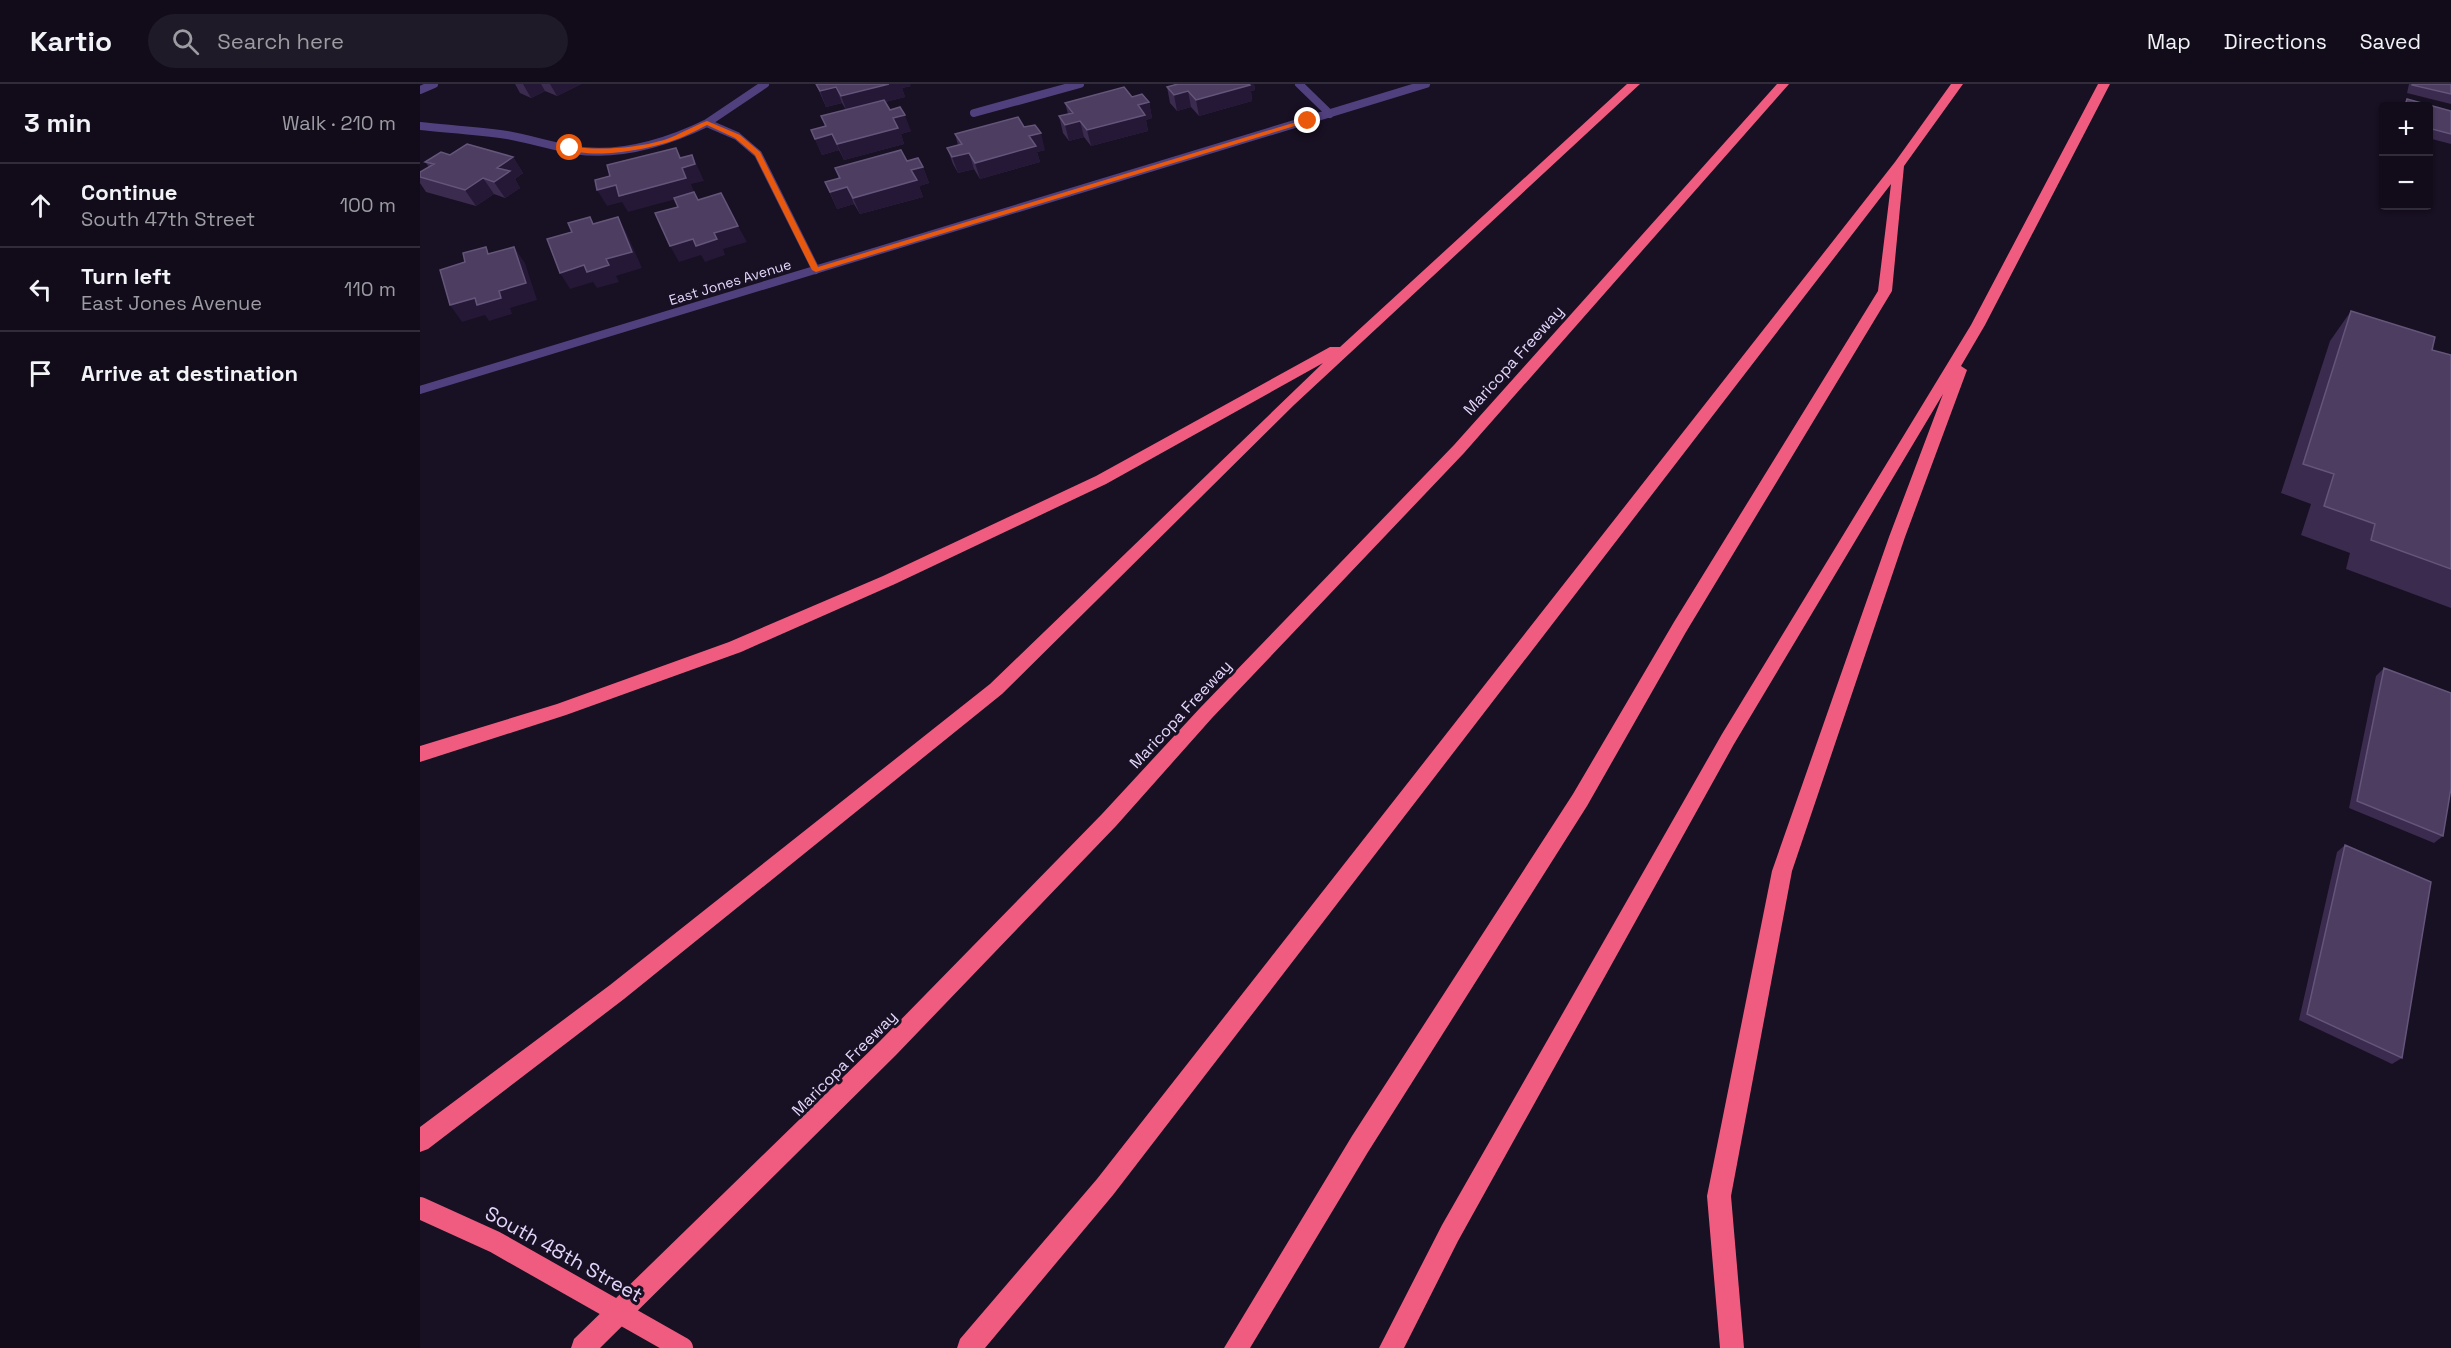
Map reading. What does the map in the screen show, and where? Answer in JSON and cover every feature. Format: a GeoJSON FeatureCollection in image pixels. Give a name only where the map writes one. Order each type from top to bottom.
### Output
{"type":"FeatureCollection","features":[{"type":"Feature","properties":{"kind":"highway"},"geometry":{"type":"LineString","coordinates":[[420,1141],[617,992],[996,689],[1289,402],[1634,84]]}},
{"type":"Feature","properties":{"kind":"highway","name":"Maricopa Freeway"},"geometry":{"type":"LineString","coordinates":[[583,1348],[888,1048],[1109,820],[1206,713],[1459,449],[1783,84]]}},
{"type":"Feature","properties":{"kind":"highway"},"geometry":{"type":"LineString","coordinates":[[969,1348],[1106,1187],[1899,165],[1956,84]]}},
{"type":"Feature","properties":{"kind":"highway"},"geometry":{"type":"LineString","coordinates":[[1391,1348],[1450,1233],[1722,750],[1978,325],[2104,84]]}},
{"type":"Feature","properties":{"kind":"highway"},"geometry":{"type":"LineString","coordinates":[[1236,1348],[1360,1144],[1580,800],[1680,627],[1885,291],[1899,165]]}},
{"type":"Feature","properties":{"kind":"highway"},"geometry":{"type":"LineString","coordinates":[[1732,1348],[1719,1197],[1782,871],[1897,537],[1978,325]]}},
{"type":"Feature","properties":{"kind":"highway"},"geometry":{"type":"LineString","coordinates":[[420,754],[560,710],[735,647],[890,580],[1101,480],[1364,333]]}},
{"type":"Feature","properties":{"kind":"highway","name":"South 48th Street"},"geometry":{"type":"LineString","coordinates":[[420,1208],[495,1242],[682,1348]]}},
{"type":"Feature","properties":{"kind":"street"},"geometry":{"type":"LineString","coordinates":[[420,90],[434,84]]}},
{"type":"Feature","properties":{"kind":"street"},"geometry":{"type":"LineString","coordinates":[[420,126],[494,133],[570,148],[598,151],[633,148],[681,136],[707,123],[765,84]]}},
{"type":"Feature","properties":{"kind":"street"},"geometry":{"type":"LineString","coordinates":[[974,113],[1080,84]]}},
{"type":"Feature","properties":{"kind":"street"},"geometry":{"type":"LineString","coordinates":[[1299,84],[1330,114]]}},
{"type":"Feature","properties":{"kind":"street","name":"East Jones Avenue"},"geometry":{"type":"LineString","coordinates":[[420,390],[1426,84]]}},
{"type":"Feature","properties":{"kind":"street"},"geometry":{"type":"LineString","coordinates":[[707,123],[737,136],[758,154],[816,270]]}},
{"type":"Feature","properties":{"kind":"street"},"geometry":{"type":"LineString","coordinates":[[420,135],[436,127]]}},
{"type":"Feature","properties":{"kind":"building"},"geometry":{"type":"Polygon","coordinates":[[[816,84],[889,84],[841,96],[836,87],[820,91],[816,84]]]}},
{"type":"Feature","properties":{"kind":"building"},"geometry":{"type":"Polygon","coordinates":[[[1178,84],[1250,85],[1196,100],[1188,91],[1174,95],[1167,87],[1178,84]]]}},
{"type":"Feature","properties":{"kind":"building"},"geometry":{"type":"Polygon","coordinates":[[[2451,84],[2451,94],[2412,85],[2451,84]]]}},
{"type":"Feature","properties":{"kind":"building"},"geometry":{"type":"Polygon","coordinates":[[[1124,87],[1132,97],[1142,94],[1149,102],[1138,105],[1145,115],[1087,130],[1080,121],[1065,125],[1059,116],[1073,113],[1065,103],[1124,87]]]}},
{"type":"Feature","properties":{"kind":"building"},"geometry":{"type":"Polygon","coordinates":[[[884,100],[890,110],[900,107],[905,115],[893,118],[898,128],[837,144],[832,134],[815,139],[811,130],[826,126],[821,116],[884,100]]]}},
{"type":"Feature","properties":{"kind":"building"},"geometry":{"type":"Polygon","coordinates":[[[2433,106],[2451,111],[2451,134],[2433,129],[2433,106]]]}},
{"type":"Feature","properties":{"kind":"building"},"geometry":{"type":"Polygon","coordinates":[[[1018,117],[1024,127],[1035,125],[1041,133],[1029,136],[1036,146],[975,163],[969,153],[952,157],[947,148],[962,144],[955,134],[1018,117]]]}},
{"type":"Feature","properties":{"kind":"building"},"geometry":{"type":"Polygon","coordinates":[[[467,144],[513,157],[497,168],[510,171],[494,182],[483,178],[465,190],[420,177],[420,172],[434,164],[425,162],[441,152],[450,155],[467,144]]]}},
{"type":"Feature","properties":{"kind":"building"},"geometry":{"type":"Polygon","coordinates":[[[676,148],[680,158],[692,155],[695,164],[682,168],[686,178],[619,196],[616,185],[597,190],[595,180],[610,176],[607,165],[676,148]]]}},
{"type":"Feature","properties":{"kind":"building"},"geometry":{"type":"Polygon","coordinates":[[[901,150],[907,161],[918,158],[923,167],[911,170],[917,180],[853,198],[847,187],[830,192],[825,182],[840,178],[835,168],[901,150]]]}},
{"type":"Feature","properties":{"kind":"building"},"geometry":{"type":"Polygon","coordinates":[[[694,192],[698,200],[721,193],[738,226],[714,233],[717,239],[696,246],[693,239],[670,246],[655,213],[678,207],[674,198],[694,192]]]}},
{"type":"Feature","properties":{"kind":"building"},"geometry":{"type":"Polygon","coordinates":[[[590,217],[593,224],[618,217],[632,252],[606,259],[609,265],[587,272],[584,265],[560,273],[547,239],[572,232],[568,223],[590,217]]]}},
{"type":"Feature","properties":{"kind":"building"},"geometry":{"type":"Polygon","coordinates":[[[486,247],[488,254],[514,247],[526,283],[499,291],[501,298],[477,305],[475,298],[450,305],[440,270],[465,262],[463,253],[486,247]]]}},
{"type":"Feature","properties":{"kind":"building"},"geometry":{"type":"Polygon","coordinates":[[[2351,311],[2435,337],[2432,350],[2451,355],[2451,569],[2371,540],[2375,524],[2324,506],[2334,474],[2303,464],[2351,311]]]}},
{"type":"Feature","properties":{"kind":"building"},"geometry":{"type":"Polygon","coordinates":[[[2384,668],[2451,693],[2451,788],[2443,836],[2357,801],[2384,668]]]}},
{"type":"Feature","properties":{"kind":"building"},"geometry":{"type":"Polygon","coordinates":[[[2345,845],[2431,882],[2402,1058],[2307,1014],[2345,845]]]}},
{"type":"Feature","properties":{"kind":"route"},"geometry":{"type":"LineString","coordinates":[[570,148],[598,151],[651,145],[681,136],[707,123],[737,136],[758,154],[816,270],[1308,121]]}}]}
